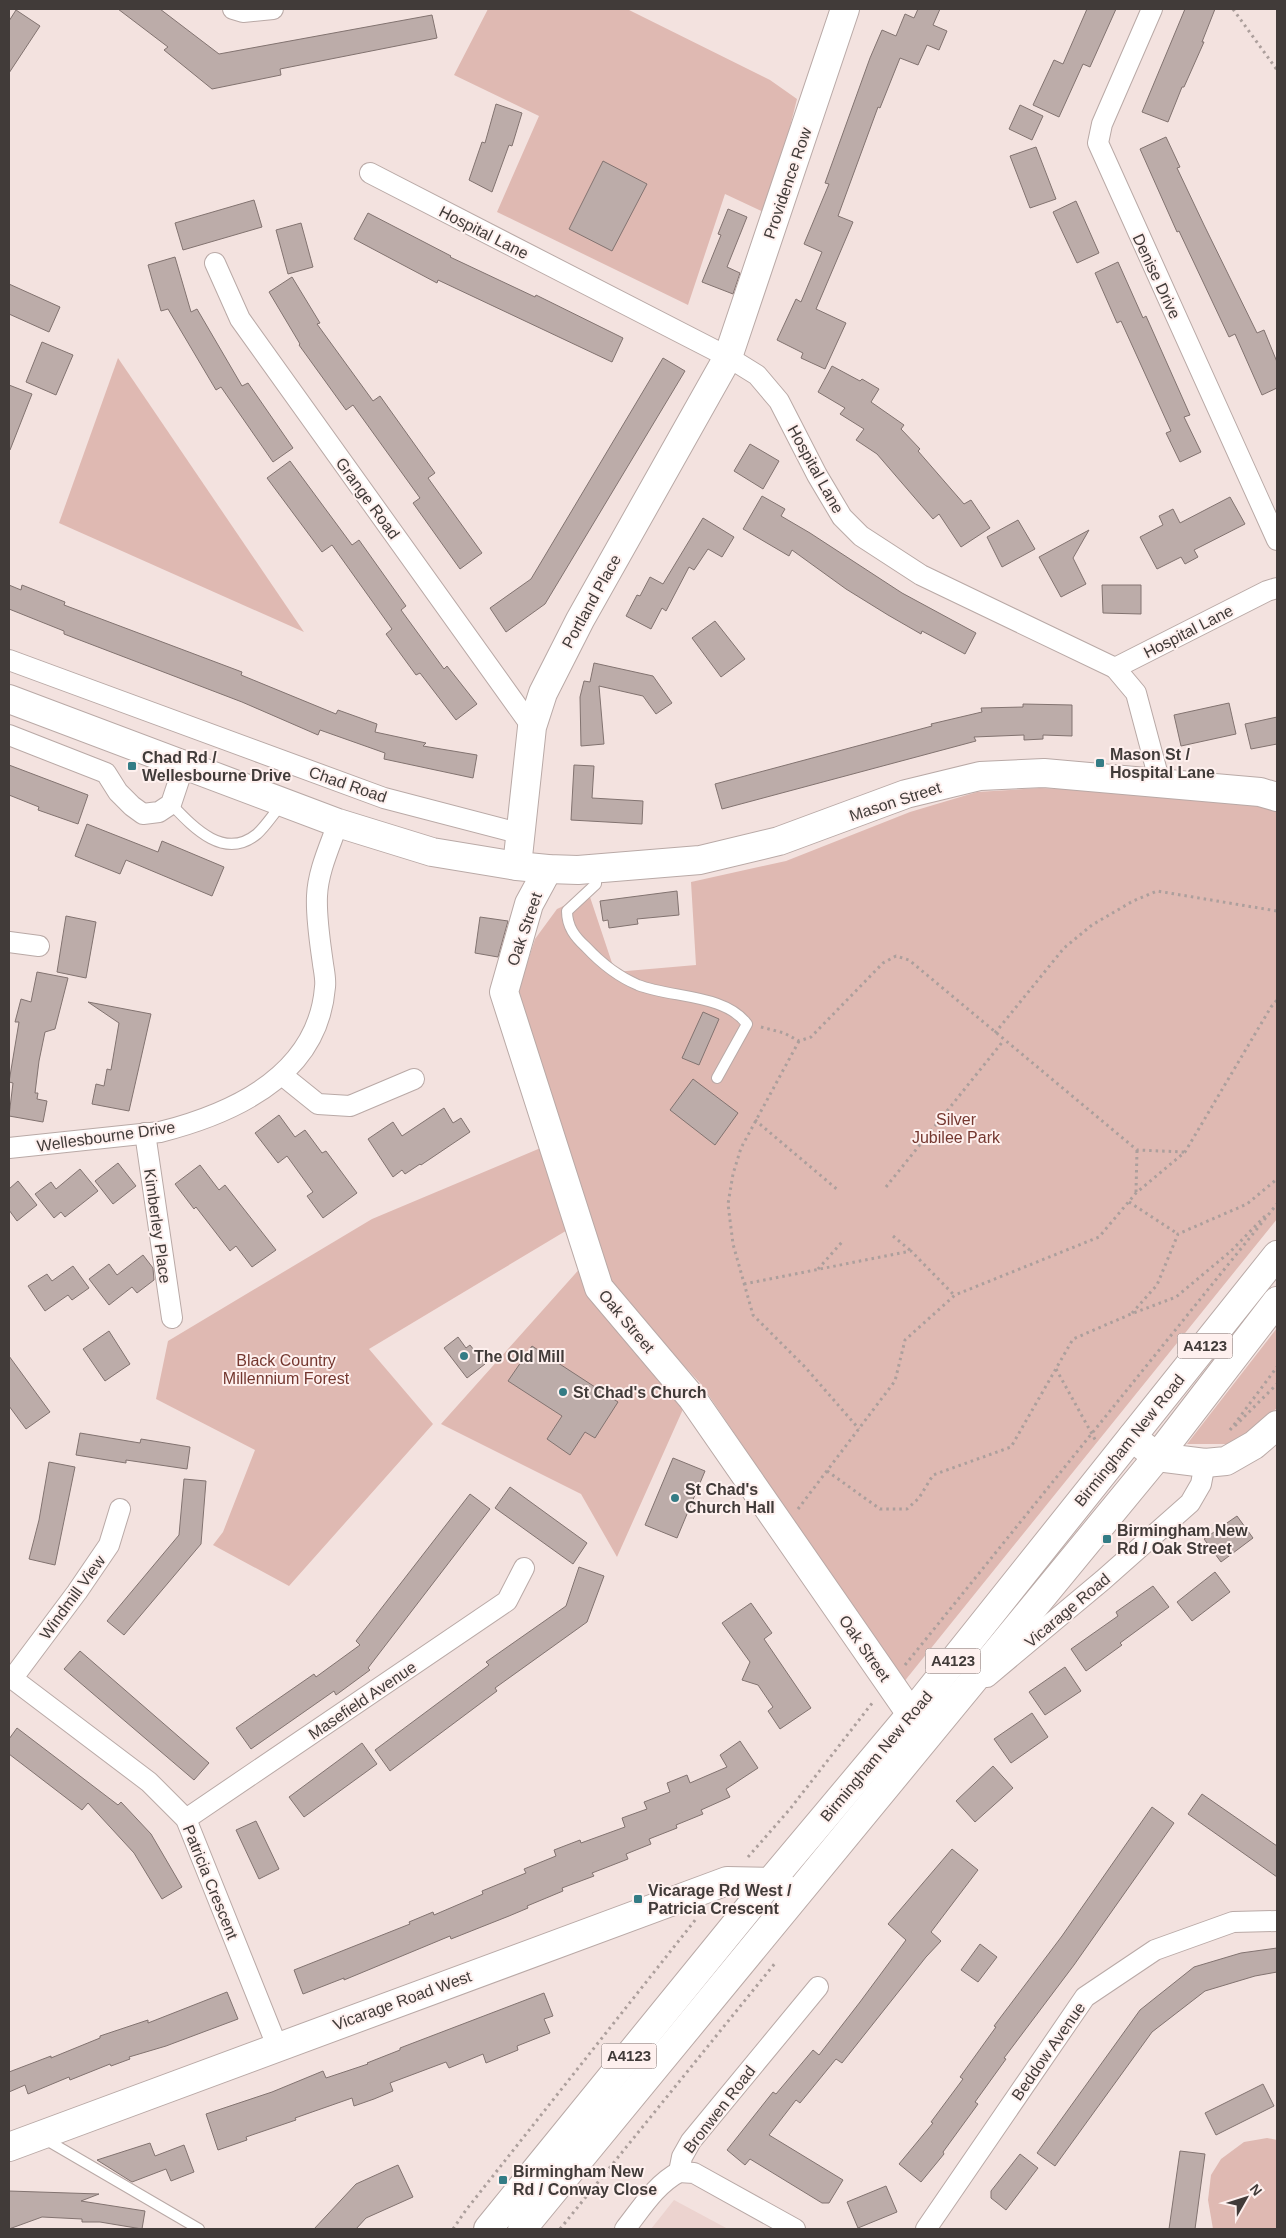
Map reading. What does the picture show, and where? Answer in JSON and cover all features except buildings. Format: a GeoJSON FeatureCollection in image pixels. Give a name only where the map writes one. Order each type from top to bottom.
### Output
{"type":"FeatureCollection","features":[{"type":"Feature","properties":{"kind":"main road","name":"Providence Row"},"geometry":{"type":"LineString","coordinates":[[728,357],[845,9]]}},
{"type":"Feature","properties":{"kind":"main road","name":"Portland Place"},"geometry":{"type":"LineString","coordinates":[[517,866],[522,834],[532,728],[543,693],[580,620],[728,357]]}},
{"type":"Feature","properties":{"kind":"main road"},"geometry":{"type":"LineString","coordinates":[[9,699],[338,823],[432,852],[517,866]]}},
{"type":"Feature","properties":{"kind":"main road","name":"Mason Street"},"geometry":{"type":"LineString","coordinates":[[517,866],[578,870],[700,860],[780,841],[906,794],[980,776],[1044,774],[1260,792],[1277,797]]}},
{"type":"Feature","properties":{"kind":"main road","name":"Oak Street"},"geometry":{"type":"LineString","coordinates":[[548,869],[529,904],[504,992],[599,1288],[692,1398],[911,1714]]}},
{"type":"Feature","properties":{"kind":"main road","name":"Birmingham New Road"},"geometry":{"type":"LineString","coordinates":[[488,2229],[770,1882],[911,1714],[1277,1255]]}},
{"type":"Feature","properties":{"kind":"main road","name":"Birmingham New Road"},"geometry":{"type":"LineString","coordinates":[[522,2229],[1157,1457],[1277,1301]]}},
{"type":"Feature","properties":{"kind":"main road"},"geometry":{"type":"LineString","coordinates":[[1132,1437],[1157,1457],[1205,1463],[1226,1461],[1254,1445],[1277,1425]]}},
{"type":"Feature","properties":{"kind":"main road","name":"Vicarage Road West"},"geometry":{"type":"LineString","coordinates":[[9,2147],[277,2046],[727,1881],[770,1882],[798,1895]]}},
{"type":"Feature","properties":{"kind":"street"},"geometry":{"type":"LineString","coordinates":[[233,9],[243,12],[274,9]]}},
{"type":"Feature","properties":{"kind":"street","name":"Denise Drive"},"geometry":{"type":"LineString","coordinates":[[1152,9],[1102,124],[1098,143],[1277,540]]}},
{"type":"Feature","properties":{"kind":"street","name":"Hospital Lane"},"geometry":{"type":"LineString","coordinates":[[370,173],[728,357],[757,375],[779,401],[817,475],[842,517],[861,536],[922,575],[1115,668],[1267,591],[1277,588]]}},
{"type":"Feature","properties":{"kind":"street","name":"Grange Road"},"geometry":{"type":"LineString","coordinates":[[215,263],[240,319],[532,728]]}},
{"type":"Feature","properties":{"kind":"street","name":"Chad Road"},"geometry":{"type":"LineString","coordinates":[[9,660],[384,798],[522,834]]}},
{"type":"Feature","properties":{"kind":"street"},"geometry":{"type":"LineString","coordinates":[[1115,668],[1136,693],[1160,783]]}},
{"type":"Feature","properties":{"kind":"street"},"geometry":{"type":"LineString","coordinates":[[9,735],[106,773],[118,792],[143,814],[160,812],[171,804],[184,765]]}},
{"type":"Feature","properties":{"kind":"street","name":"Wellesbourne Drive"},"geometry":{"type":"LineString","coordinates":[[9,1148],[145,1133],[180,1127],[226,1110],[258,1094],[282,1075],[312,1037],[325,986],[317,896],[319,878],[338,823]]}},
{"type":"Feature","properties":{"kind":"street"},"geometry":{"type":"LineString","coordinates":[[9,942],[39,946]]}},
{"type":"Feature","properties":{"kind":"street"},"geometry":{"type":"LineString","coordinates":[[282,1075],[318,1104],[350,1106],[414,1079]]}},
{"type":"Feature","properties":{"kind":"street","name":"Kimberley Place"},"geometry":{"type":"LineString","coordinates":[[145,1133],[172,1318]]}},
{"type":"Feature","properties":{"kind":"street","name":"Vicarage Road"},"geometry":{"type":"LineString","coordinates":[[955,1704],[1103,1580],[1190,1503],[1201,1484],[1205,1463]]}},
{"type":"Feature","properties":{"kind":"street","name":"Windmill View"},"geometry":{"type":"LineString","coordinates":[[10,1678],[77,1592],[109,1545],[120,1509]]}},
{"type":"Feature","properties":{"kind":"street","name":"Masefield Avenue"},"geometry":{"type":"LineString","coordinates":[[186,1819],[507,1601],[524,1568]]}},
{"type":"Feature","properties":{"kind":"street","name":"Patricia Crescent"},"geometry":{"type":"LineString","coordinates":[[10,1678],[149,1782],[186,1819],[277,2046]]}},
{"type":"Feature","properties":{"kind":"street","name":"Beddow Avenue"},"geometry":{"type":"LineString","coordinates":[[926,2229],[1085,1997],[1155,1950],[1233,1922],[1277,1921]]}},
{"type":"Feature","properties":{"kind":"street","name":"Bronwen Road"},"geometry":{"type":"LineString","coordinates":[[624,2229],[656,2190],[668,2178],[679,2172],[682,2157],[691,2141],[818,1987]]}},
{"type":"Feature","properties":{"kind":"street"},"geometry":{"type":"LineString","coordinates":[[679,2172],[694,2174],[795,2229]]}},
{"type":"Feature","properties":{"kind":"lane"},"geometry":{"type":"LineString","coordinates":[[171,804],[193,827],[206,837],[235,844],[256,835],[284,802]]}},
{"type":"Feature","properties":{"kind":"lane"},"geometry":{"type":"LineString","coordinates":[[596,869],[596,884],[567,912],[567,921],[574,936],[598,961],[638,985],[723,1005],[740,1014],[747,1024],[717,1078]]}},
{"type":"Feature","properties":{"kind":"lane"},"geometry":{"type":"LineString","coordinates":[[40,2136],[199,2229]]}},
{"type":"Feature","properties":{"kind":"path"},"geometry":{"type":"LineString","coordinates":[[1233,9],[1277,70]]}},
{"type":"Feature","properties":{"kind":"path"},"geometry":{"type":"LineString","coordinates":[[996,1033],[1064,948],[1092,925],[1133,901],[1156,891],[1277,911]]}},
{"type":"Feature","properties":{"kind":"path"},"geometry":{"type":"LineString","coordinates":[[859,1429],[805,1367],[752,1315],[733,1244],[728,1204],[733,1174],[741,1148],[799,1041],[810,1037],[883,963],[896,956],[909,960],[1137,1150],[1185,1152]]}},
{"type":"Feature","properties":{"kind":"path"},"geometry":{"type":"LineString","coordinates":[[783,1529],[895,1381],[906,1340],[955,1295],[1099,1237],[1136,1193],[1185,1152],[1271,1007],[1277,1000]]}},
{"type":"Feature","properties":{"kind":"path"},"geometry":{"type":"LineString","coordinates":[[747,1024],[784,1033],[799,1041]]}},
{"type":"Feature","properties":{"kind":"path"},"geometry":{"type":"LineString","coordinates":[[886,1187],[1004,1040]]}},
{"type":"Feature","properties":{"kind":"path"},"geometry":{"type":"LineString","coordinates":[[755,1120],[839,1191]]}},
{"type":"Feature","properties":{"kind":"path"},"geometry":{"type":"LineString","coordinates":[[1136,1193],[1137,1150]]}},
{"type":"Feature","properties":{"kind":"path"},"geometry":{"type":"LineString","coordinates":[[1131,1314],[1157,1285],[1178,1234],[1247,1204],[1277,1180]]}},
{"type":"Feature","properties":{"kind":"path"},"geometry":{"type":"LineString","coordinates":[[1128,1202],[1178,1234]]}},
{"type":"Feature","properties":{"kind":"path"},"geometry":{"type":"LineString","coordinates":[[827,1471],[880,1509],[907,1509],[918,1498],[934,1475],[1011,1446],[1073,1339],[1176,1297],[1231,1252],[1277,1203]]}},
{"type":"Feature","properties":{"kind":"path"},"geometry":{"type":"LineString","coordinates":[[727,1881],[790,1809],[889,1682],[924,1643],[1277,1203]]}},
{"type":"Feature","properties":{"kind":"path"},"geometry":{"type":"LineString","coordinates":[[893,1236],[911,1251],[955,1295]]}},
{"type":"Feature","properties":{"kind":"path"},"geometry":{"type":"LineString","coordinates":[[818,1270],[842,1242]]}},
{"type":"Feature","properties":{"kind":"path"},"geometry":{"type":"LineString","coordinates":[[744,1284],[911,1251]]}},
{"type":"Feature","properties":{"kind":"path"},"geometry":{"type":"LineString","coordinates":[[1277,1367],[1227,1434],[1277,1384]]}},
{"type":"Feature","properties":{"kind":"path"},"geometry":{"type":"LineString","coordinates":[[1056,1369],[1109,1466]]}},
{"type":"Feature","properties":{"kind":"path"},"geometry":{"type":"LineString","coordinates":[[453,2229],[466,2210],[698,1917]]}},
{"type":"Feature","properties":{"kind":"shaded area"},"geometry":{"type":"Polygon","coordinates":[[[674,2200],[728,2229],[651,2229],[674,2200]]]}},
{"type":"Feature","properties":{"kind":"green space"},"geometry":{"type":"Polygon","coordinates":[[[488,9],[627,9],[770,80],[797,99],[768,214],[725,194],[688,305],[497,212],[539,116],[454,75],[488,9]]]}},
{"type":"Feature","properties":{"kind":"green space"},"geometry":{"type":"Polygon","coordinates":[[[118,358],[304,632],[59,523],[118,358]]]}},
{"type":"Feature","properties":{"kind":"green space","name":"Silver Jubilee Park"},"geometry":{"type":"Polygon","coordinates":[[[1040,788],[1151,793],[1259,804],[1277,809],[1277,1219],[903,1683],[701,1384],[613,1289],[517,995],[535,939],[557,909],[589,894],[615,972],[696,965],[691,882],[786,861],[910,812],[977,792],[1040,788]]]}},
{"type":"Feature","properties":{"kind":"green space","name":"Black Country Millennium Forest"},"geometry":{"type":"Polygon","coordinates":[[[543,1147],[569,1229],[369,1349],[433,1424],[289,1586],[213,1545],[223,1532],[255,1450],[156,1399],[168,1341],[372,1219],[543,1147]]]}},
{"type":"Feature","properties":{"kind":"green space"},"geometry":{"type":"Polygon","coordinates":[[[583,1265],[684,1407],[617,1557],[581,1494],[441,1424],[583,1265]]]}},
{"type":"Feature","properties":{"kind":"green space"},"geometry":{"type":"Polygon","coordinates":[[[1277,1328],[1277,1408],[1233,1444],[1187,1444],[1277,1328]]]}},
{"type":"Feature","properties":{"kind":"green space"},"geometry":{"type":"Polygon","coordinates":[[[1267,2138],[1277,2140],[1277,2229],[1213,2229],[1208,2200],[1211,2175],[1221,2159],[1244,2142],[1267,2138]]]}},
{"type":"Feature","properties":{"kind":"place","name":"Mason St / Hospital Lane"},"geometry":{"type":"Point","coordinates":[1100,763]}},
{"type":"Feature","properties":{"kind":"place","name":"Chad Rd / Wellesbourne Drive"},"geometry":{"type":"Point","coordinates":[132,766]}},
{"type":"Feature","properties":{"kind":"place","name":"The Old Mill"},"geometry":{"type":"Point","coordinates":[464,1356]}},
{"type":"Feature","properties":{"kind":"place","name":"St Chad's Church"},"geometry":{"type":"Point","coordinates":[563,1392]}},
{"type":"Feature","properties":{"kind":"place","name":"St Chad's Church Hall"},"geometry":{"type":"Point","coordinates":[675,1498]}},
{"type":"Feature","properties":{"kind":"place","name":"Birmingham New Rd / Oak Street"},"geometry":{"type":"Point","coordinates":[1107,1539]}},
{"type":"Feature","properties":{"kind":"place","name":"Vicarage Rd West / Patricia Crescent"},"geometry":{"type":"Point","coordinates":[638,1899]}},
{"type":"Feature","properties":{"kind":"place","name":"Birmingham New Rd / Conway Close"},"geometry":{"type":"Point","coordinates":[503,2180]}}]}
